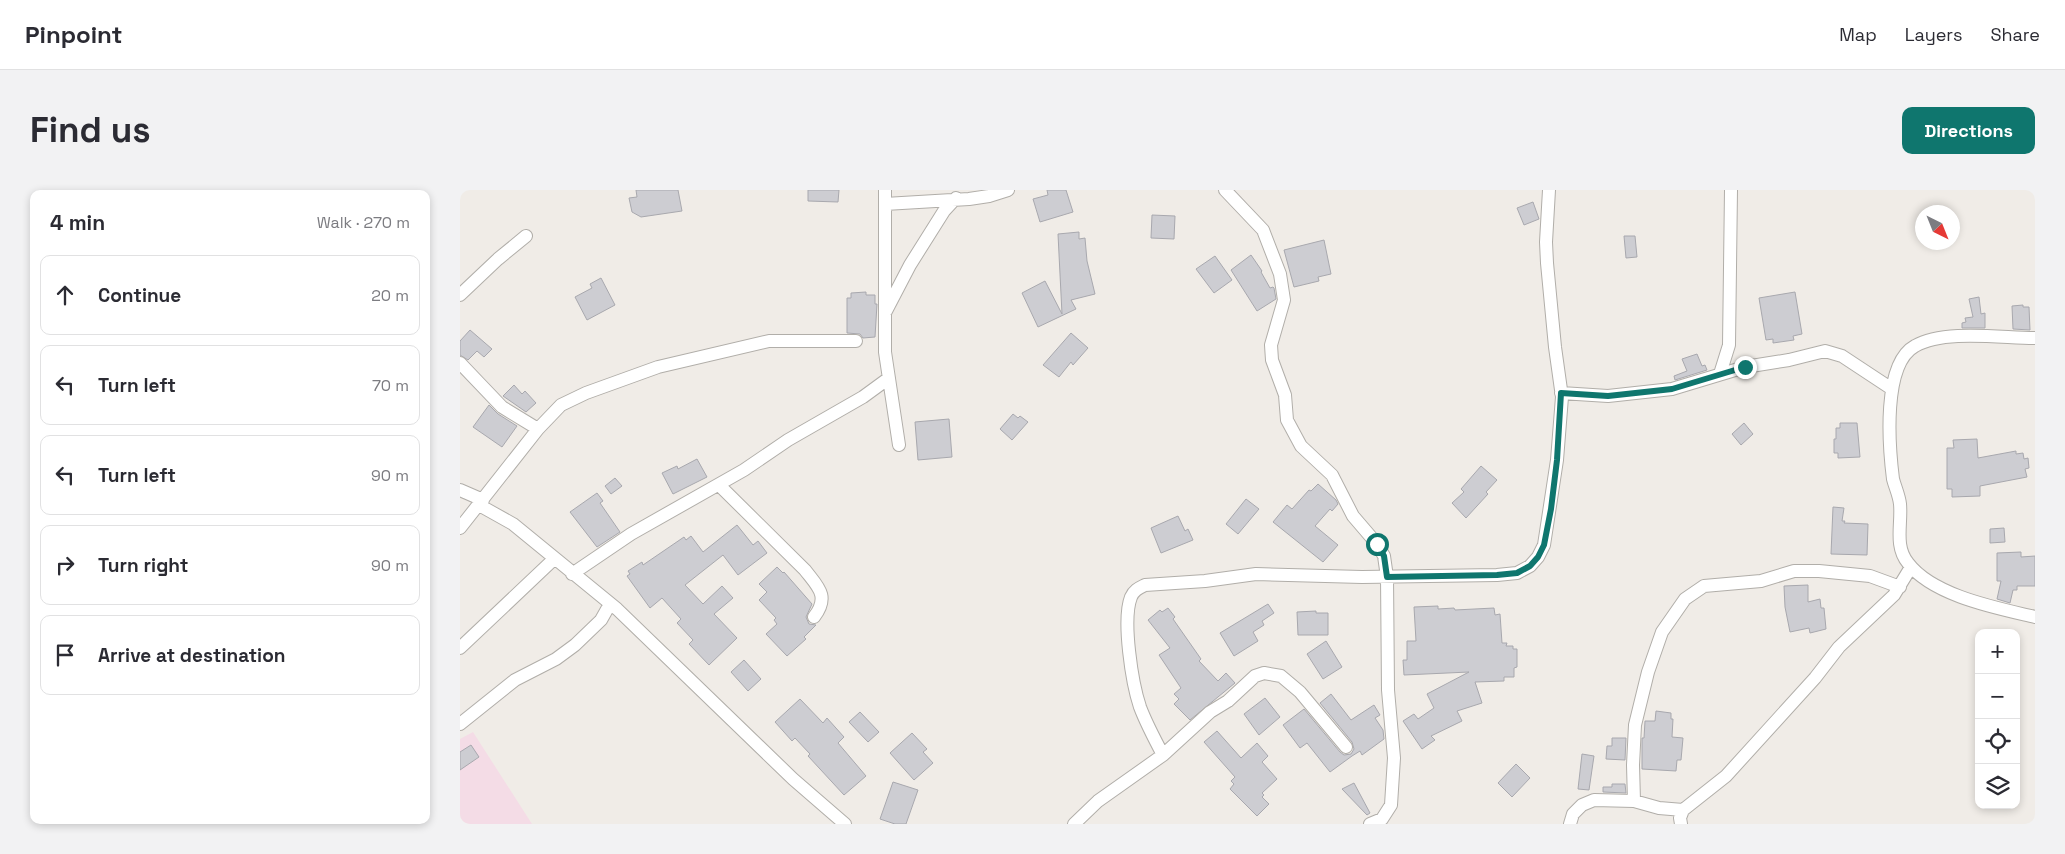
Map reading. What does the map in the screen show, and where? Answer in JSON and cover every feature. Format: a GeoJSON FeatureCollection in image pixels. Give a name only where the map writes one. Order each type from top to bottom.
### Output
{"type":"FeatureCollection","features":[{"type":"Feature","properties":{"kind":"street"},"geometry":{"type":"LineString","coordinates":[[885,190],[885,352],[899,445]]}},
{"type":"Feature","properties":{"kind":"street"},"geometry":{"type":"LineString","coordinates":[[885,204],[956,198],[977,194],[988,196],[1008,190]]}},
{"type":"Feature","properties":{"kind":"street"},"geometry":{"type":"LineString","coordinates":[[1225,190],[1263,230],[1280,274],[1284,300],[1271,344],[1272,360],[1285,395],[1287,420],[1302,446],[1332,475],[1352,516],[1377,544],[1384,556],[1387,577],[1388,690],[1394,758],[1391,805],[1382,819],[1370,824]]}},
{"type":"Feature","properties":{"kind":"street"},"geometry":{"type":"LineString","coordinates":[[1163,756],[1140,707],[1132,676],[1128,644],[1129,606],[1131,597],[1137,588],[1145,585],[1205,582],[1256,574],[1387,577],[1497,575],[1517,573],[1530,566],[1538,557],[1546,536],[1557,460],[1561,393],[1547,263],[1546,242],[1549,190]]}},
{"type":"Feature","properties":{"kind":"street"},"geometry":{"type":"LineString","coordinates":[[1720,374],[1726,360],[1730,338],[1731,190]]}},
{"type":"Feature","properties":{"kind":"street"},"geometry":{"type":"LineString","coordinates":[[886,312],[910,266],[944,211],[956,198]]}},
{"type":"Feature","properties":{"kind":"street"},"geometry":{"type":"LineString","coordinates":[[460,295],[498,259],[526,236]]}},
{"type":"Feature","properties":{"kind":"street"},"geometry":{"type":"LineString","coordinates":[[2035,338],[1965,336],[1934,339],[1914,346],[1901,359],[1894,375],[1890,430],[1894,480],[1900,504],[1899,539],[1902,553],[1912,567],[1921,576],[1958,596],[2035,617]]}},
{"type":"Feature","properties":{"kind":"street"},"geometry":{"type":"LineString","coordinates":[[460,528],[538,429],[561,405],[610,383],[658,367],[769,341],[856,341]]}},
{"type":"Feature","properties":{"kind":"street"},"geometry":{"type":"LineString","coordinates":[[1561,393],[1608,396],[1672,389],[1745,367],[1789,360],[1825,351],[1842,356],[1892,390]]}},
{"type":"Feature","properties":{"kind":"street"},"geometry":{"type":"LineString","coordinates":[[460,363],[502,407],[538,429]]}},
{"type":"Feature","properties":{"kind":"street"},"geometry":{"type":"LineString","coordinates":[[572,574],[631,534],[719,485],[788,440],[863,397],[889,378]]}},
{"type":"Feature","properties":{"kind":"street"},"geometry":{"type":"LineString","coordinates":[[719,485],[816,584],[823,599],[821,608],[814,616]]}},
{"type":"Feature","properties":{"kind":"street"},"geometry":{"type":"LineString","coordinates":[[460,490],[513,524],[610,604],[703,691],[793,780],[845,824]]}},
{"type":"Feature","properties":{"kind":"street"},"geometry":{"type":"LineString","coordinates":[[460,648],[554,559]]}},
{"type":"Feature","properties":{"kind":"street"},"geometry":{"type":"LineString","coordinates":[[1681,824],[1682,810],[1726,776],[1815,678],[1839,647],[1886,604],[1912,567]]}},
{"type":"Feature","properties":{"kind":"street"},"geometry":{"type":"LineString","coordinates":[[1634,801],[1632,765],[1635,725],[1648,672],[1662,632],[1685,598],[1704,586],[1761,581],[1794,571],[1819,571],[1870,576],[1900,586]]}},
{"type":"Feature","properties":{"kind":"street"},"geometry":{"type":"LineString","coordinates":[[460,724],[515,680],[556,659],[575,645],[601,620],[610,604]]}},
{"type":"Feature","properties":{"kind":"street"},"geometry":{"type":"LineString","coordinates":[[1074,824],[1098,801],[1163,756],[1210,712],[1228,701],[1255,676],[1264,673],[1281,676],[1300,692],[1346,747]]}},
{"type":"Feature","properties":{"kind":"street"},"geometry":{"type":"LineString","coordinates":[[1570,824],[1573,814],[1582,805],[1594,800],[1634,801],[1659,808],[1682,810]]}},
{"type":"Feature","properties":{"kind":"shaded area"},"geometry":{"type":"Polygon","coordinates":[[[473,732],[532,824],[460,824],[460,739],[473,732]]]}},
{"type":"Feature","properties":{"kind":"building"},"geometry":{"type":"Polygon","coordinates":[[[636,190],[678,190],[682,211],[641,217],[632,212],[629,198],[637,197],[636,190]]]}},
{"type":"Feature","properties":{"kind":"building"},"geometry":{"type":"Polygon","coordinates":[[[808,190],[839,190],[838,202],[808,201],[808,190]]]}},
{"type":"Feature","properties":{"kind":"building"},"geometry":{"type":"Polygon","coordinates":[[[1047,190],[1066,190],[1073,212],[1040,222],[1033,199],[1048,195],[1047,190]]]}},
{"type":"Feature","properties":{"kind":"building"},"geometry":{"type":"Polygon","coordinates":[[[1533,202],[1539,219],[1524,225],[1517,208],[1533,202]]]}},
{"type":"Feature","properties":{"kind":"building"},"geometry":{"type":"Polygon","coordinates":[[[1152,215],[1175,216],[1174,239],[1151,238],[1152,215]]]}},
{"type":"Feature","properties":{"kind":"building"},"geometry":{"type":"Polygon","coordinates":[[[1079,232],[1079,239],[1085,238],[1087,261],[1095,294],[1071,300],[1076,309],[1038,327],[1022,293],[1045,281],[1062,314],[1058,234],[1079,232]]]}},
{"type":"Feature","properties":{"kind":"building"},"geometry":{"type":"Polygon","coordinates":[[[1624,236],[1635,236],[1637,257],[1626,258],[1624,236]]]}},
{"type":"Feature","properties":{"kind":"building"},"geometry":{"type":"Polygon","coordinates":[[[1324,240],[1331,274],[1318,277],[1319,281],[1294,287],[1284,250],[1324,240]]]}},
{"type":"Feature","properties":{"kind":"building"},"geometry":{"type":"Polygon","coordinates":[[[1251,255],[1262,271],[1270,288],[1274,288],[1276,299],[1257,311],[1231,270],[1251,255]]]}},
{"type":"Feature","properties":{"kind":"building"},"geometry":{"type":"Polygon","coordinates":[[[1215,256],[1232,280],[1214,293],[1196,269],[1215,256]]]}},
{"type":"Feature","properties":{"kind":"building"},"geometry":{"type":"Polygon","coordinates":[[[601,278],[615,305],[587,320],[575,297],[592,288],[590,284],[601,278]]]}},
{"type":"Feature","properties":{"kind":"building"},"geometry":{"type":"Polygon","coordinates":[[[866,292],[866,295],[875,295],[875,304],[877,304],[875,337],[863,338],[860,334],[847,333],[847,298],[851,298],[851,293],[866,292]]]}},
{"type":"Feature","properties":{"kind":"building"},"geometry":{"type":"Polygon","coordinates":[[[1795,292],[1802,334],[1793,336],[1794,340],[1773,343],[1773,339],[1766,340],[1759,298],[1795,292]]]}},
{"type":"Feature","properties":{"kind":"building"},"geometry":{"type":"Polygon","coordinates":[[[1979,297],[1981,314],[1985,313],[1985,328],[1962,328],[1962,323],[1966,322],[1965,318],[1973,317],[1969,299],[1979,297]]]}},
{"type":"Feature","properties":{"kind":"building"},"geometry":{"type":"Polygon","coordinates":[[[2023,305],[2023,307],[2029,307],[2030,330],[2013,329],[2012,306],[2023,305]]]}},
{"type":"Feature","properties":{"kind":"building"},"geometry":{"type":"Polygon","coordinates":[[[470,330],[492,349],[484,357],[477,351],[468,360],[460,355],[460,341],[470,330]]]}},
{"type":"Feature","properties":{"kind":"building"},"geometry":{"type":"Polygon","coordinates":[[[1071,333],[1088,348],[1073,365],[1071,362],[1059,377],[1043,365],[1071,333]]]}},
{"type":"Feature","properties":{"kind":"building"},"geometry":{"type":"Polygon","coordinates":[[[1697,354],[1702,366],[1705,365],[1707,370],[1675,380],[1674,376],[1687,371],[1682,359],[1697,354]]]}},
{"type":"Feature","properties":{"kind":"building"},"geometry":{"type":"Polygon","coordinates":[[[514,385],[522,394],[525,391],[536,403],[526,412],[503,396],[514,385]]]}},
{"type":"Feature","properties":{"kind":"building"},"geometry":{"type":"Polygon","coordinates":[[[489,405],[498,414],[517,426],[502,447],[473,427],[489,405]]]}},
{"type":"Feature","properties":{"kind":"building"},"geometry":{"type":"Polygon","coordinates":[[[1013,414],[1018,418],[1020,416],[1028,422],[1012,440],[1000,429],[1013,414]]]}},
{"type":"Feature","properties":{"kind":"building"},"geometry":{"type":"Polygon","coordinates":[[[949,419],[952,457],[918,460],[915,422],[949,419]]]}},
{"type":"Feature","properties":{"kind":"building"},"geometry":{"type":"Polygon","coordinates":[[[1744,423],[1753,434],[1741,445],[1732,434],[1744,423]]]}},
{"type":"Feature","properties":{"kind":"building"},"geometry":{"type":"Polygon","coordinates":[[[1840,423],[1857,423],[1860,457],[1838,458],[1838,453],[1834,453],[1836,428],[1840,428],[1840,423]]]}},
{"type":"Feature","properties":{"kind":"building"},"geometry":{"type":"Polygon","coordinates":[[[1977,439],[1978,458],[2016,451],[2016,454],[2023,453],[2024,459],[2028,458],[2029,468],[2025,469],[2027,477],[1980,486],[1980,496],[1952,497],[1952,489],[1947,489],[1947,448],[1954,448],[1953,440],[1977,439]]]}},
{"type":"Feature","properties":{"kind":"building"},"geometry":{"type":"Polygon","coordinates":[[[697,459],[707,477],[673,494],[662,473],[677,466],[678,469],[697,459]]]}},
{"type":"Feature","properties":{"kind":"building"},"geometry":{"type":"Polygon","coordinates":[[[1481,466],[1497,480],[1486,492],[1488,494],[1466,518],[1452,503],[1464,492],[1461,489],[1481,466]]]}},
{"type":"Feature","properties":{"kind":"building"},"geometry":{"type":"Polygon","coordinates":[[[615,478],[622,486],[611,494],[605,486],[615,478]]]}},
{"type":"Feature","properties":{"kind":"building"},"geometry":{"type":"Polygon","coordinates":[[[1318,484],[1338,504],[1332,511],[1330,509],[1315,526],[1338,545],[1323,562],[1273,522],[1287,505],[1292,509],[1309,490],[1311,491],[1318,484]]]}},
{"type":"Feature","properties":{"kind":"building"},"geometry":{"type":"Polygon","coordinates":[[[597,493],[603,501],[600,503],[620,532],[597,547],[570,512],[597,493]]]}},
{"type":"Feature","properties":{"kind":"building"},"geometry":{"type":"Polygon","coordinates":[[[1246,499],[1259,509],[1238,534],[1226,524],[1246,499]]]}},
{"type":"Feature","properties":{"kind":"building"},"geometry":{"type":"Polygon","coordinates":[[[1833,507],[1844,508],[1842,521],[1845,521],[1844,523],[1868,524],[1867,555],[1831,554],[1833,507]]]}},
{"type":"Feature","properties":{"kind":"building"},"geometry":{"type":"Polygon","coordinates":[[[1178,516],[1185,531],[1188,529],[1193,540],[1161,553],[1151,528],[1178,516]]]}},
{"type":"Feature","properties":{"kind":"building"},"geometry":{"type":"Polygon","coordinates":[[[737,525],[753,545],[758,541],[767,553],[738,575],[723,555],[685,585],[703,604],[722,586],[733,598],[714,614],[737,638],[709,665],[689,644],[693,640],[677,623],[681,619],[662,598],[650,608],[627,576],[630,574],[628,571],[642,562],[643,565],[684,537],[686,540],[691,536],[703,552],[737,525]]]}},
{"type":"Feature","properties":{"kind":"building"},"geometry":{"type":"Polygon","coordinates":[[[2004,528],[2005,542],[1990,543],[1990,529],[2004,528]]]}},
{"type":"Feature","properties":{"kind":"building"},"geometry":{"type":"Polygon","coordinates":[[[2021,552],[2021,557],[2035,556],[2035,586],[2017,586],[2017,590],[2013,590],[2010,603],[1997,599],[2001,581],[1997,581],[1997,553],[2021,552]]]}},
{"type":"Feature","properties":{"kind":"building"},"geometry":{"type":"Polygon","coordinates":[[[777,567],[784,572],[812,604],[806,617],[809,624],[816,625],[804,637],[806,639],[787,656],[766,634],[777,624],[774,620],[776,618],[759,600],[767,592],[759,584],[777,567]]]}},
{"type":"Feature","properties":{"kind":"building"},"geometry":{"type":"Polygon","coordinates":[[[1808,585],[1808,602],[1820,599],[1821,608],[1824,608],[1826,629],[1810,633],[1809,628],[1790,632],[1785,607],[1784,586],[1808,585]]]}},
{"type":"Feature","properties":{"kind":"building"},"geometry":{"type":"Polygon","coordinates":[[[1268,604],[1274,613],[1262,621],[1264,625],[1253,632],[1258,641],[1234,656],[1220,633],[1268,604]]]}},
{"type":"Feature","properties":{"kind":"building"},"geometry":{"type":"Polygon","coordinates":[[[1438,606],[1438,609],[1454,608],[1455,610],[1494,608],[1495,615],[1500,614],[1502,643],[1507,643],[1506,646],[1513,646],[1513,649],[1517,649],[1517,667],[1514,668],[1514,677],[1504,677],[1504,681],[1475,682],[1482,703],[1457,711],[1462,721],[1431,736],[1435,740],[1422,749],[1403,721],[1414,714],[1418,719],[1434,708],[1427,694],[1469,672],[1404,675],[1403,660],[1407,660],[1407,641],[1416,641],[1414,607],[1438,606]]]}},
{"type":"Feature","properties":{"kind":"building"},"geometry":{"type":"Polygon","coordinates":[[[1168,608],[1175,617],[1173,619],[1201,659],[1199,661],[1218,681],[1226,673],[1235,683],[1190,720],[1174,704],[1179,699],[1174,694],[1181,688],[1159,655],[1170,648],[1148,620],[1160,610],[1162,612],[1168,608]]]}},
{"type":"Feature","properties":{"kind":"building"},"geometry":{"type":"Polygon","coordinates":[[[1316,611],[1316,613],[1328,613],[1328,635],[1298,635],[1297,612],[1316,611]]]}},
{"type":"Feature","properties":{"kind":"building"},"geometry":{"type":"Polygon","coordinates":[[[1326,641],[1342,667],[1323,679],[1307,654],[1326,641]]]}},
{"type":"Feature","properties":{"kind":"building"},"geometry":{"type":"Polygon","coordinates":[[[744,660],[761,679],[748,691],[731,672],[744,660]]]}},
{"type":"Feature","properties":{"kind":"building"},"geometry":{"type":"Polygon","coordinates":[[[1331,694],[1351,720],[1374,705],[1380,715],[1375,718],[1383,730],[1384,739],[1362,755],[1360,751],[1330,772],[1307,743],[1300,748],[1283,725],[1304,709],[1340,752],[1344,755],[1351,754],[1354,749],[1352,742],[1320,703],[1331,694]]]}},
{"type":"Feature","properties":{"kind":"building"},"geometry":{"type":"Polygon","coordinates":[[[1265,698],[1280,717],[1259,735],[1244,714],[1265,698]]]}},
{"type":"Feature","properties":{"kind":"building"},"geometry":{"type":"Polygon","coordinates":[[[800,699],[823,723],[827,718],[844,737],[838,743],[866,776],[844,795],[808,756],[810,754],[795,738],[792,741],[775,722],[800,699]]]}},
{"type":"Feature","properties":{"kind":"building"},"geometry":{"type":"Polygon","coordinates":[[[1656,711],[1671,713],[1671,719],[1673,719],[1672,737],[1683,738],[1681,760],[1677,760],[1676,771],[1642,769],[1642,738],[1644,738],[1645,721],[1655,721],[1656,711]]]}},
{"type":"Feature","properties":{"kind":"building"},"geometry":{"type":"Polygon","coordinates":[[[860,712],[879,732],[868,742],[849,722],[860,712]]]}},
{"type":"Feature","properties":{"kind":"building"},"geometry":{"type":"Polygon","coordinates":[[[1217,731],[1241,758],[1257,743],[1268,756],[1262,762],[1277,779],[1262,793],[1264,795],[1262,797],[1269,804],[1257,816],[1230,789],[1234,784],[1231,781],[1235,777],[1204,742],[1217,731]]]}},
{"type":"Feature","properties":{"kind":"building"},"geometry":{"type":"Polygon","coordinates":[[[912,733],[927,749],[923,752],[933,763],[914,780],[890,753],[912,733]]]}},
{"type":"Feature","properties":{"kind":"building"},"geometry":{"type":"Polygon","coordinates":[[[1612,738],[1626,738],[1625,760],[1606,759],[1607,746],[1612,746],[1612,738]]]}},
{"type":"Feature","properties":{"kind":"building"},"geometry":{"type":"Polygon","coordinates":[[[471,745],[479,757],[460,770],[460,752],[471,745]]]}},
{"type":"Feature","properties":{"kind":"building"},"geometry":{"type":"Polygon","coordinates":[[[1582,754],[1594,756],[1589,790],[1578,789],[1582,754]]]}},
{"type":"Feature","properties":{"kind":"building"},"geometry":{"type":"Polygon","coordinates":[[[1516,764],[1530,778],[1512,797],[1498,783],[1516,764]]]}},
{"type":"Feature","properties":{"kind":"building"},"geometry":{"type":"Polygon","coordinates":[[[893,782],[918,790],[906,824],[895,824],[880,819],[893,782]]]}},
{"type":"Feature","properties":{"kind":"building"},"geometry":{"type":"Polygon","coordinates":[[[1354,783],[1370,813],[1367,815],[1342,789],[1354,783]]]}},
{"type":"Feature","properties":{"kind":"building"},"geometry":{"type":"Polygon","coordinates":[[[1612,784],[1625,784],[1626,793],[1603,792],[1603,787],[1612,787],[1612,784]]]}},
{"type":"Feature","properties":{"kind":"route"},"geometry":{"type":"LineString","coordinates":[[1377,544],[1384,556],[1387,577],[1517,573],[1530,566],[1538,557],[1544,545],[1557,460],[1561,393],[1608,396],[1672,389],[1745,367]]}}]}
